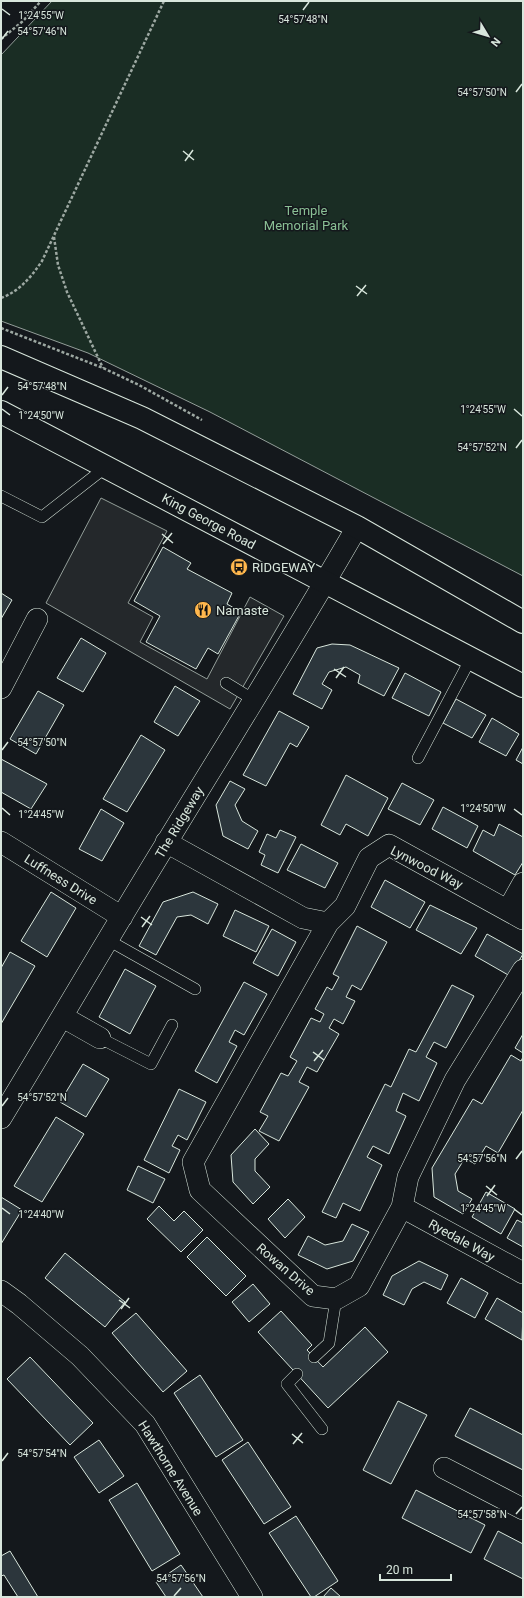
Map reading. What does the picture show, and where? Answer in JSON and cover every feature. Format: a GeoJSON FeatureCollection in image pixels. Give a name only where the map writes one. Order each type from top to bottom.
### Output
{"type":"FeatureCollection","features":[{"type":"Feature","properties":{"kind":"highway"},"geometry":{"type":"LineString","coordinates":[[1,357],[142,418],[356,527],[523,622]]}},
{"type":"Feature","properties":{"kind":"highway","name":"King George Road"},"geometry":{"type":"LineString","coordinates":[[1,412],[523,686]]}},
{"type":"Feature","properties":{"kind":"street","name":"The Ridgeway"},"geometry":{"type":"LineString","coordinates":[[1,1118],[63,1017],[166,842],[325,582],[356,527]]}},
{"type":"Feature","properties":{"kind":"street"},"geometry":{"type":"LineString","coordinates":[[1,688],[37,619]]}},
{"type":"Feature","properties":{"kind":"street","name":"Luffness Drive"},"geometry":{"type":"LineString","coordinates":[[1,842],[122,917]]}},
{"type":"Feature","properties":{"kind":"street"},"geometry":{"type":"LineString","coordinates":[[166,842],[303,918],[328,923]]}},
{"type":"Feature","properties":{"kind":"street","name":"Lynwood Way"},"geometry":{"type":"LineString","coordinates":[[328,923],[345,906],[369,858],[389,845],[516,915]]}},
{"type":"Feature","properties":{"kind":"street"},"geometry":{"type":"LineString","coordinates":[[516,915],[523,883]]}},
{"type":"Feature","properties":{"kind":"street","name":"Rowan Drive"},"geometry":{"type":"LineString","coordinates":[[328,923],[193,1162],[200,1190],[313,1296],[336,1299]]}},
{"type":"Feature","properties":{"kind":"street"},"geometry":{"type":"LineString","coordinates":[[336,1299],[359,1286],[402,1207],[408,1177],[455,1080],[523,970]]}},
{"type":"Feature","properties":{"kind":"street"},"geometry":{"type":"LineString","coordinates":[[63,1017],[100,1038]]}},
{"type":"Feature","properties":{"kind":"street","name":"Ryedale Way"},"geometry":{"type":"LineString","coordinates":[[402,1207],[523,1273]]}},
{"type":"Feature","properties":{"kind":"street","name":"Hawthorne Avenue"},"geometry":{"type":"LineString","coordinates":[[1,1291],[19,1304],[80,1356],[145,1424],[252,1597]]}},
{"type":"Feature","properties":{"kind":"street"},"geometry":{"type":"LineString","coordinates":[[444,1468],[523,1509]]}},
{"type":"Feature","properties":{"kind":"lane"},"geometry":{"type":"LineString","coordinates":[[1,496],[42,517],[106,467]]}},
{"type":"Feature","properties":{"kind":"lane"},"geometry":{"type":"LineString","coordinates":[[418,758],[471,658]]}},
{"type":"Feature","properties":{"kind":"lane"},"geometry":{"type":"LineString","coordinates":[[226,683],[254,700]]}},
{"type":"Feature","properties":{"kind":"lane"},"geometry":{"type":"LineString","coordinates":[[108,940],[195,989]]}},
{"type":"Feature","properties":{"kind":"lane"},"geometry":{"type":"LineString","coordinates":[[100,1038],[151,1064],[172,1025]]}},
{"type":"Feature","properties":{"kind":"lane"},"geometry":{"type":"LineString","coordinates":[[314,1357],[329,1343],[336,1299]]}},
{"type":"Feature","properties":{"kind":"lane"},"geometry":{"type":"LineString","coordinates":[[297,1374],[287,1384],[322,1429]]}},
{"type":"Feature","properties":{"kind":"path"},"geometry":{"type":"LineString","coordinates":[[1,38],[23,21],[41,1]]}},
{"type":"Feature","properties":{"kind":"path"},"geometry":{"type":"LineString","coordinates":[[1,298],[11,294],[32,276],[42,261],[164,1]]}},
{"type":"Feature","properties":{"kind":"path"},"geometry":{"type":"LineString","coordinates":[[54,237],[58,265],[67,292],[103,368]]}},
{"type":"Feature","properties":{"kind":"green space","name":"Temple Memorial Park"},"geometry":{"type":"Polygon","coordinates":[[[52,1],[523,1],[523,576],[210,412],[88,353],[1,321],[1,55],[52,1]]]}},
{"type":"Feature","properties":{"kind":"shaded area"},"geometry":{"type":"Polygon","coordinates":[[[101,498],[167,531],[128,603],[153,617],[140,642],[207,679],[250,597],[284,616],[230,709],[46,603],[101,498]]]}},
{"type":"Feature","properties":{"kind":"building"},"geometry":{"type":"Polygon","coordinates":[[[163,547],[191,563],[187,569],[232,593],[227,604],[241,612],[218,654],[208,648],[196,669],[146,642],[160,616],[134,601],[163,547]]]}},
{"type":"Feature","properties":{"kind":"building"},"geometry":{"type":"Polygon","coordinates":[[[1,593],[12,600],[1,619],[1,593]]]}},
{"type":"Feature","properties":{"kind":"building"},"geometry":{"type":"Polygon","coordinates":[[[81,638],[106,653],[83,692],[57,678],[81,638]]]}},
{"type":"Feature","properties":{"kind":"building"},"geometry":{"type":"Polygon","coordinates":[[[332,644],[350,645],[399,668],[384,696],[358,683],[360,675],[346,667],[329,672],[322,684],[332,690],[322,709],[293,694],[317,648],[332,644]]]}},
{"type":"Feature","properties":{"kind":"building"},"geometry":{"type":"Polygon","coordinates":[[[405,673],[441,692],[429,716],[392,698],[405,673]]]}},
{"type":"Feature","properties":{"kind":"building"},"geometry":{"type":"Polygon","coordinates":[[[175,686],[200,701],[178,736],[154,722],[175,686]]]}},
{"type":"Feature","properties":{"kind":"building"},"geometry":{"type":"Polygon","coordinates":[[[38,691],[64,705],[36,754],[10,739],[38,691]]]}},
{"type":"Feature","properties":{"kind":"building"},"geometry":{"type":"Polygon","coordinates":[[[456,699],[486,715],[472,738],[443,723],[456,699]]]}},
{"type":"Feature","properties":{"kind":"building"},"geometry":{"type":"Polygon","coordinates":[[[279,711],[309,727],[297,747],[290,743],[266,786],[243,775],[279,711]]]}},
{"type":"Feature","properties":{"kind":"building"},"geometry":{"type":"Polygon","coordinates":[[[492,718],[519,734],[506,756],[479,742],[492,718]]]}},
{"type":"Feature","properties":{"kind":"building"},"geometry":{"type":"Polygon","coordinates":[[[141,735],[165,750],[127,812],[103,799],[141,735]]]}},
{"type":"Feature","properties":{"kind":"building"},"geometry":{"type":"Polygon","coordinates":[[[523,747],[523,764],[516,760],[523,747]]]}},
{"type":"Feature","properties":{"kind":"building"},"geometry":{"type":"Polygon","coordinates":[[[1,759],[47,784],[31,809],[1,792],[1,759]]]}},
{"type":"Feature","properties":{"kind":"building"},"geometry":{"type":"Polygon","coordinates":[[[346,775],[388,798],[368,836],[346,824],[340,835],[321,825],[346,775]]]}},
{"type":"Feature","properties":{"kind":"building"},"geometry":{"type":"Polygon","coordinates":[[[230,781],[245,789],[235,805],[242,821],[258,831],[248,849],[223,836],[216,805],[230,781]]]}},
{"type":"Feature","properties":{"kind":"building"},"geometry":{"type":"Polygon","coordinates":[[[402,783],[434,800],[420,825],[388,809],[402,783]]]}},
{"type":"Feature","properties":{"kind":"building"},"geometry":{"type":"Polygon","coordinates":[[[443,807],[478,826],[467,848],[432,829],[443,807]]]}},
{"type":"Feature","properties":{"kind":"building"},"geometry":{"type":"Polygon","coordinates":[[[101,809],[124,823],[102,861],[79,849],[101,809]]]}},
{"type":"Feature","properties":{"kind":"building"},"geometry":{"type":"Polygon","coordinates":[[[499,824],[523,837],[523,862],[515,875],[473,851],[483,830],[494,836],[499,824]]]}},
{"type":"Feature","properties":{"kind":"building"},"geometry":{"type":"Polygon","coordinates":[[[280,830],[296,837],[278,873],[261,865],[265,855],[259,852],[267,834],[276,838],[280,830]]]}},
{"type":"Feature","properties":{"kind":"building"},"geometry":{"type":"Polygon","coordinates":[[[301,844],[338,863],[325,888],[287,870],[301,844]]]}},
{"type":"Feature","properties":{"kind":"building"},"geometry":{"type":"Polygon","coordinates":[[[385,880],[425,902],[410,928],[371,907],[385,880]]]}},
{"type":"Feature","properties":{"kind":"building"},"geometry":{"type":"Polygon","coordinates":[[[51,892],[76,908],[47,957],[21,941],[51,892]]]}},
{"type":"Feature","properties":{"kind":"building"},"geometry":{"type":"Polygon","coordinates":[[[193,892],[218,904],[208,924],[191,915],[177,917],[156,955],[139,946],[163,902],[193,892]]]}},
{"type":"Feature","properties":{"kind":"building"},"geometry":{"type":"Polygon","coordinates":[[[430,905],[477,928],[461,954],[416,930],[430,905]]]}},
{"type":"Feature","properties":{"kind":"building"},"geometry":{"type":"Polygon","coordinates":[[[235,910],[269,926],[256,952],[223,936],[235,910]]]}},
{"type":"Feature","properties":{"kind":"building"},"geometry":{"type":"Polygon","coordinates":[[[357,926],[387,942],[361,990],[352,985],[346,997],[355,1001],[343,1024],[334,1019],[329,1028],[339,1034],[317,1072],[307,1067],[299,1082],[309,1087],[279,1141],[259,1131],[268,1116],[260,1112],[281,1073],[288,1076],[297,1061],[290,1057],[311,1018],[320,1022],[324,1014],[315,1009],[327,987],[332,990],[339,977],[333,974],[357,926]]]}},
{"type":"Feature","properties":{"kind":"building"},"geometry":{"type":"Polygon","coordinates":[[[272,929],[296,942],[278,976],[253,963],[272,929]]]}},
{"type":"Feature","properties":{"kind":"building"},"geometry":{"type":"Polygon","coordinates":[[[487,934],[523,954],[510,976],[475,956],[487,934]]]}},
{"type":"Feature","properties":{"kind":"building"},"geometry":{"type":"Polygon","coordinates":[[[10,952],[35,966],[1,1024],[1,968],[10,952]]]}},
{"type":"Feature","properties":{"kind":"building"},"geometry":{"type":"Polygon","coordinates":[[[125,969],[156,986],[130,1034],[99,1017],[125,969]]]}},
{"type":"Feature","properties":{"kind":"building"},"geometry":{"type":"Polygon","coordinates":[[[244,982],[267,994],[244,1035],[235,1030],[229,1042],[237,1046],[217,1083],[195,1071],[244,982]]]}},
{"type":"Feature","properties":{"kind":"building"},"geometry":{"type":"Polygon","coordinates":[[[452,985],[474,996],[446,1048],[434,1042],[426,1057],[437,1063],[419,1101],[403,1093],[396,1111],[406,1116],[389,1154],[373,1146],[367,1157],[382,1165],[360,1211],[343,1203],[336,1218],[322,1212],[385,1084],[391,1087],[409,1049],[416,1052],[452,985]]]}},
{"type":"Feature","properties":{"kind":"building"},"geometry":{"type":"Polygon","coordinates":[[[523,1034],[523,1053],[515,1048],[523,1034]]]}},
{"type":"Feature","properties":{"kind":"building"},"geometry":{"type":"Polygon","coordinates":[[[511,1055],[521,1061],[523,1057],[523,1110],[498,1153],[486,1146],[475,1164],[465,1158],[455,1174],[458,1191],[472,1199],[463,1214],[434,1197],[432,1168],[473,1099],[482,1104],[511,1055]]]}},
{"type":"Feature","properties":{"kind":"building"},"geometry":{"type":"Polygon","coordinates":[[[83,1064],[109,1079],[86,1117],[60,1102],[83,1064]]]}},
{"type":"Feature","properties":{"kind":"building"},"geometry":{"type":"Polygon","coordinates":[[[179,1089],[206,1102],[187,1140],[178,1135],[172,1146],[180,1150],[169,1173],[144,1160],[179,1089]]]}},
{"type":"Feature","properties":{"kind":"building"},"geometry":{"type":"Polygon","coordinates":[[[56,1117],[84,1134],[42,1202],[14,1186],[56,1117]]]}},
{"type":"Feature","properties":{"kind":"building"},"geometry":{"type":"Polygon","coordinates":[[[255,1129],[269,1144],[255,1159],[255,1171],[270,1187],[253,1204],[233,1182],[231,1155],[255,1129]]]}},
{"type":"Feature","properties":{"kind":"building"},"geometry":{"type":"Polygon","coordinates":[[[138,1166],[165,1179],[153,1203],[127,1190],[138,1166]]]}},
{"type":"Feature","properties":{"kind":"building"},"geometry":{"type":"Polygon","coordinates":[[[486,1192],[515,1209],[501,1234],[472,1217],[486,1192]]]}},
{"type":"Feature","properties":{"kind":"building"},"geometry":{"type":"Polygon","coordinates":[[[1,1197],[22,1210],[1,1244],[1,1197]]]}},
{"type":"Feature","properties":{"kind":"building"},"geometry":{"type":"Polygon","coordinates":[[[288,1199],[305,1217],[285,1238],[268,1219],[288,1199]]]}},
{"type":"Feature","properties":{"kind":"building"},"geometry":{"type":"Polygon","coordinates":[[[159,1206],[174,1221],[184,1211],[203,1230],[181,1252],[147,1219],[159,1206]]]}},
{"type":"Feature","properties":{"kind":"building"},"geometry":{"type":"Polygon","coordinates":[[[517,1220],[523,1223],[523,1247],[507,1238],[517,1220]]]}},
{"type":"Feature","properties":{"kind":"building"},"geometry":{"type":"Polygon","coordinates":[[[352,1224],[369,1232],[353,1261],[327,1269],[298,1255],[308,1236],[325,1245],[343,1241],[352,1224]]]}},
{"type":"Feature","properties":{"kind":"building"},"geometry":{"type":"Polygon","coordinates":[[[207,1237],[246,1276],[226,1296],[187,1257],[207,1237]]]}},
{"type":"Feature","properties":{"kind":"building"},"geometry":{"type":"Polygon","coordinates":[[[65,1253],[125,1302],[105,1327],[45,1278],[65,1253]]]}},
{"type":"Feature","properties":{"kind":"building"},"geometry":{"type":"Polygon","coordinates":[[[419,1261],[448,1275],[441,1290],[424,1282],[412,1289],[404,1305],[383,1295],[392,1276],[419,1261]]]}},
{"type":"Feature","properties":{"kind":"building"},"geometry":{"type":"Polygon","coordinates":[[[461,1278],[488,1293],[475,1318],[447,1303],[461,1278]]]}},
{"type":"Feature","properties":{"kind":"building"},"geometry":{"type":"Polygon","coordinates":[[[253,1284],[270,1304],[249,1322],[232,1302],[253,1284]]]}},
{"type":"Feature","properties":{"kind":"building"},"geometry":{"type":"Polygon","coordinates":[[[497,1298],[523,1313],[522,1340],[485,1319],[497,1298]]]}},
{"type":"Feature","properties":{"kind":"building"},"geometry":{"type":"Polygon","coordinates":[[[281,1311],[312,1345],[307,1350],[323,1367],[365,1327],[388,1352],[328,1408],[258,1332],[281,1311]]]}},
{"type":"Feature","properties":{"kind":"building"},"geometry":{"type":"Polygon","coordinates":[[[136,1313],[187,1371],[163,1392],[112,1333],[136,1313]]]}},
{"type":"Feature","properties":{"kind":"building"},"geometry":{"type":"Polygon","coordinates":[[[30,1357],[93,1423],[70,1445],[7,1379],[30,1357]]]}},
{"type":"Feature","properties":{"kind":"building"},"geometry":{"type":"Polygon","coordinates":[[[200,1375],[243,1440],[216,1457],[174,1393],[200,1375]]]}},
{"type":"Feature","properties":{"kind":"building"},"geometry":{"type":"Polygon","coordinates":[[[398,1401],[427,1415],[391,1484],[363,1470],[398,1401]]]}},
{"type":"Feature","properties":{"kind":"building"},"geometry":{"type":"Polygon","coordinates":[[[470,1408],[523,1435],[523,1470],[455,1436],[470,1408]]]}},
{"type":"Feature","properties":{"kind":"building"},"geometry":{"type":"Polygon","coordinates":[[[99,1440],[124,1476],[99,1493],[74,1457],[99,1440]]]}},
{"type":"Feature","properties":{"kind":"building"},"geometry":{"type":"Polygon","coordinates":[[[248,1442],[291,1507],[264,1524],[222,1460],[248,1442]]]}},
{"type":"Feature","properties":{"kind":"building"},"geometry":{"type":"Polygon","coordinates":[[[137,1483],[180,1554],[152,1571],[109,1500],[137,1483]]]}},
{"type":"Feature","properties":{"kind":"building"},"geometry":{"type":"Polygon","coordinates":[[[416,1490],[485,1525],[471,1553],[402,1518],[416,1490]]]}},
{"type":"Feature","properties":{"kind":"building"},"geometry":{"type":"Polygon","coordinates":[[[296,1516],[338,1581],[314,1597],[311,1597],[269,1533],[296,1516]]]}},
{"type":"Feature","properties":{"kind":"building"},"geometry":{"type":"Polygon","coordinates":[[[498,1531],[523,1544],[523,1579],[484,1559],[498,1531]]]}},
{"type":"Feature","properties":{"kind":"building"},"geometry":{"type":"Polygon","coordinates":[[[10,1551],[38,1597],[18,1597],[4,1575],[1,1576],[1,1556],[10,1551]]]}},
{"type":"Feature","properties":{"kind":"building"},"geometry":{"type":"Polygon","coordinates":[[[181,1565],[203,1597],[166,1597],[156,1582],[181,1565]]]}},
{"type":"Feature","properties":{"kind":"building"},"geometry":{"type":"Polygon","coordinates":[[[331,1588],[341,1597],[323,1597],[331,1588]]]}},
{"type":"Feature","properties":{"kind":"place","name":"RIDGEWAY"},"geometry":{"type":"Point","coordinates":[239,567]}},
{"type":"Feature","properties":{"kind":"place","name":"Namaste"},"geometry":{"type":"Point","coordinates":[203,610]}}]}
